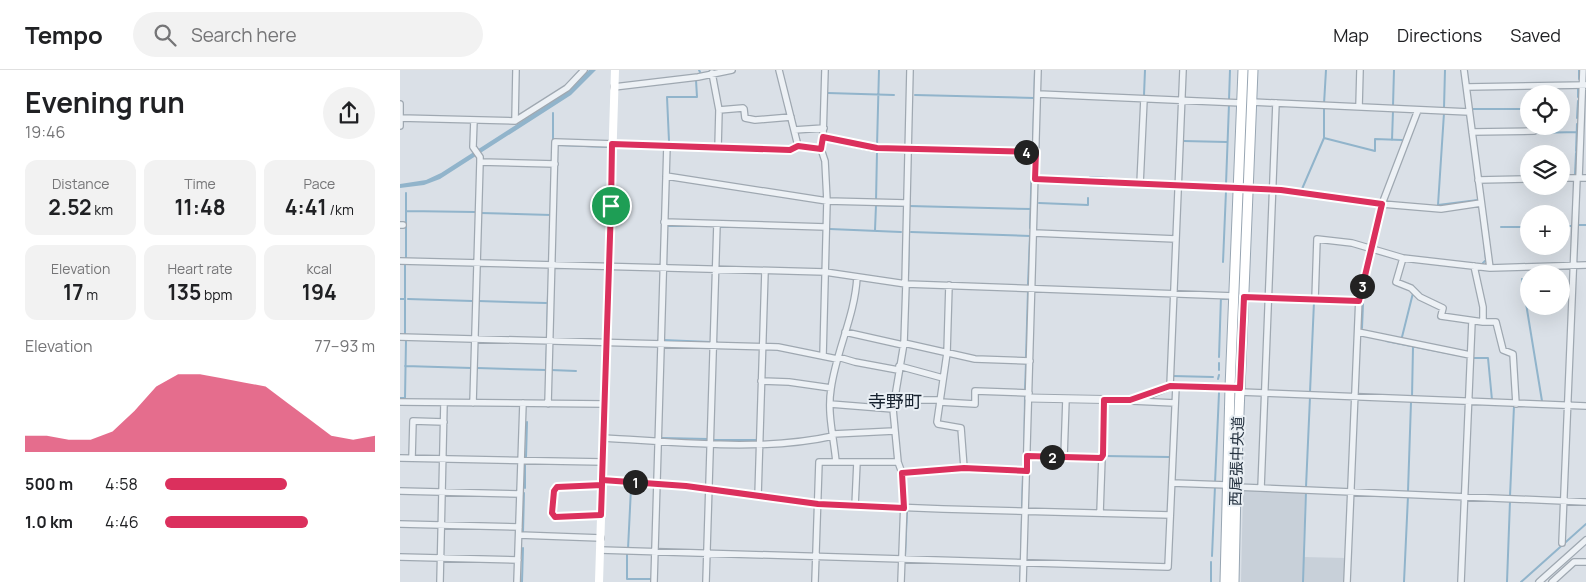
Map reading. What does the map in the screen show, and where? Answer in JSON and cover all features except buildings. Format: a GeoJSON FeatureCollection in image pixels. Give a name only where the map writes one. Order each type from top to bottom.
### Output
{"type":"FeatureCollection","features":[{"type":"Feature","properties":{"kind":"main road"},"geometry":{"type":"LineString","coordinates":[[599,582],[615,70]]}},
{"type":"Feature","properties":{"kind":"main road","name":"西尾張中央道"},"geometry":{"type":"LineString","coordinates":[[1225,582],[1240,390],[1238,188],[1243,70]]}},
{"type":"Feature","properties":{"kind":"main road","name":"西尾張中央道"},"geometry":{"type":"LineString","coordinates":[[1234,582],[1230,388],[1248,188],[1253,70]]}},
{"type":"Feature","properties":{"kind":"street"},"geometry":{"type":"LineString","coordinates":[[515,121],[516,70]]}},
{"type":"Feature","properties":{"kind":"street"},"geometry":{"type":"LineString","coordinates":[[400,118],[515,121],[567,88],[584,70]]}},
{"type":"Feature","properties":{"kind":"street"},"geometry":{"type":"LineString","coordinates":[[696,70],[698,77]]}},
{"type":"Feature","properties":{"kind":"street"},"geometry":{"type":"LineString","coordinates":[[614,87],[698,77],[732,70]]}},
{"type":"Feature","properties":{"kind":"street"},"geometry":{"type":"LineString","coordinates":[[778,70],[798,146]]}},
{"type":"Feature","properties":{"kind":"street"},"geometry":{"type":"LineString","coordinates":[[823,356],[827,201],[825,161],[821,149],[824,128],[826,70]]}},
{"type":"Feature","properties":{"kind":"street"},"geometry":{"type":"LineString","coordinates":[[901,582],[904,508],[902,473],[898,462],[893,409],[903,344],[910,70]]}},
{"type":"Feature","properties":{"kind":"street"},"geometry":{"type":"LineString","coordinates":[[1023,582],[1038,70]]}},
{"type":"Feature","properties":{"kind":"street"},"geometry":{"type":"LineString","coordinates":[[600,550],[1168,567],[1175,403],[1173,386],[1174,293],[1183,70]]}},
{"type":"Feature","properties":{"kind":"street"},"geometry":{"type":"LineString","coordinates":[[1359,107],[1360,70]]}},
{"type":"Feature","properties":{"kind":"street"},"geometry":{"type":"LineString","coordinates":[[1464,70],[1490,268]]}},
{"type":"Feature","properties":{"kind":"street"},"geometry":{"type":"LineString","coordinates":[[1562,543],[1578,178],[1583,146],[1583,70]]}},
{"type":"Feature","properties":{"kind":"street"},"geometry":{"type":"LineString","coordinates":[[712,74],[719,110],[718,148]]}},
{"type":"Feature","properties":{"kind":"street"},"geometry":{"type":"LineString","coordinates":[[1467,87],[1584,85]]}},
{"type":"Feature","properties":{"kind":"street"},"geometry":{"type":"LineString","coordinates":[[1038,94],[1242,103]]}},
{"type":"Feature","properties":{"kind":"street"},"geometry":{"type":"LineString","coordinates":[[1140,184],[1144,99]]}},
{"type":"Feature","properties":{"kind":"street"},"geometry":{"type":"LineString","coordinates":[[1252,102],[1469,112]]}},
{"type":"Feature","properties":{"kind":"street"},"geometry":{"type":"LineString","coordinates":[[1261,488],[1276,103]]}},
{"type":"Feature","properties":{"kind":"street"},"geometry":{"type":"LineString","coordinates":[[400,104],[400,126]]}},
{"type":"Feature","properties":{"kind":"street"},"geometry":{"type":"LineString","coordinates":[[719,110],[742,108],[744,109],[745,118],[791,118]]}},
{"type":"Feature","properties":{"kind":"street"},"geometry":{"type":"LineString","coordinates":[[1347,582],[1359,301],[1382,204],[1418,110]]}},
{"type":"Feature","properties":{"kind":"street"},"geometry":{"type":"LineString","coordinates":[[472,403],[480,160],[473,147],[474,120]]}},
{"type":"Feature","properties":{"kind":"street"},"geometry":{"type":"LineString","coordinates":[[794,130],[824,128]]}},
{"type":"Feature","properties":{"kind":"street"},"geometry":{"type":"LineString","coordinates":[[1472,132],[1520,131]]}},
{"type":"Feature","properties":{"kind":"street"},"geometry":{"type":"LineString","coordinates":[[823,137],[877,148],[1036,152]]}},
{"type":"Feature","properties":{"kind":"street"},"geometry":{"type":"LineString","coordinates":[[548,404],[555,142],[790,150],[798,146],[821,149]]}},
{"type":"Feature","properties":{"kind":"street"},"geometry":{"type":"LineString","coordinates":[[654,582],[667,145]]}},
{"type":"Feature","properties":{"kind":"street"},"geometry":{"type":"LineString","coordinates":[[480,160],[555,164]]}},
{"type":"Feature","properties":{"kind":"street"},"geometry":{"type":"LineString","coordinates":[[666,176],[827,201],[906,203]]}},
{"type":"Feature","properties":{"kind":"street"},"geometry":{"type":"LineString","coordinates":[[1570,178],[1586,178]]}},
{"type":"Feature","properties":{"kind":"street"},"geometry":{"type":"LineString","coordinates":[[1035,179],[1273,189],[1382,204],[1441,209],[1481,203]]}},
{"type":"Feature","properties":{"kind":"street"},"geometry":{"type":"LineString","coordinates":[[1478,180],[1520,179]]}},
{"type":"Feature","properties":{"kind":"street"},"geometry":{"type":"LineString","coordinates":[[664,222],[826,227]]}},
{"type":"Feature","properties":{"kind":"street"},"geometry":{"type":"LineString","coordinates":[[706,582],[717,224]]}},
{"type":"Feature","properties":{"kind":"street"},"geometry":{"type":"LineString","coordinates":[[1034,233],[1176,239]]}},
{"type":"Feature","properties":{"kind":"street"},"geometry":{"type":"LineString","coordinates":[[1315,300],[1317,239],[1352,243],[1403,258],[1490,268],[1586,265]]}},
{"type":"Feature","properties":{"kind":"street"},"geometry":{"type":"LineString","coordinates":[[1403,258],[1396,282],[1410,288],[1420,297],[1443,308],[1440,316],[1472,321],[1496,322],[1502,350],[1512,354],[1516,404]]}},
{"type":"Feature","properties":{"kind":"street"},"geometry":{"type":"LineString","coordinates":[[400,261],[826,272],[905,284],[1359,301]]}},
{"type":"Feature","properties":{"kind":"street"},"geometry":{"type":"LineString","coordinates":[[1474,266],[1483,307],[1483,322]]}},
{"type":"Feature","properties":{"kind":"street"},"geometry":{"type":"LineString","coordinates":[[758,496],[765,271]]}},
{"type":"Feature","properties":{"kind":"street"},"geometry":{"type":"LineString","coordinates":[[836,462],[830,404],[831,388],[837,358],[856,296],[857,277]]}},
{"type":"Feature","properties":{"kind":"street"},"geometry":{"type":"LineString","coordinates":[[949,285],[947,353],[937,422],[938,424],[961,428],[964,468]]}},
{"type":"Feature","properties":{"kind":"street"},"geometry":{"type":"LineString","coordinates":[[1461,582],[1472,321]]}},
{"type":"Feature","properties":{"kind":"street"},"geometry":{"type":"LineString","coordinates":[[845,332],[975,359],[1030,361]]}},
{"type":"Feature","properties":{"kind":"street"},"geometry":{"type":"LineString","coordinates":[[1358,332],[1470,355]]}},
{"type":"Feature","properties":{"kind":"street"},"geometry":{"type":"LineString","coordinates":[[400,337],[778,347],[864,364],[898,368],[943,378]]}},
{"type":"Feature","properties":{"kind":"street"},"geometry":{"type":"LineString","coordinates":[[761,381],[789,382],[831,388]]}},
{"type":"Feature","properties":{"kind":"street"},"geometry":{"type":"LineString","coordinates":[[1130,400],[1173,386],[1230,388],[1265,393],[1586,406]]}},
{"type":"Feature","properties":{"kind":"street"},"geometry":{"type":"LineString","coordinates":[[894,396],[974,404],[975,391],[1066,399],[1175,403]]}},
{"type":"Feature","properties":{"kind":"street"},"geometry":{"type":"LineString","coordinates":[[1064,457],[1066,399]]}},
{"type":"Feature","properties":{"kind":"street"},"geometry":{"type":"LineString","coordinates":[[1100,513],[1104,400]]}},
{"type":"Feature","properties":{"kind":"street"},"geometry":{"type":"LineString","coordinates":[[400,402],[605,404]]}},
{"type":"Feature","properties":{"kind":"street"},"geometry":{"type":"LineString","coordinates":[[440,582],[444,403]]}},
{"type":"Feature","properties":{"kind":"street"},"geometry":{"type":"LineString","coordinates":[[517,582],[523,404]]}},
{"type":"Feature","properties":{"kind":"street"},"geometry":{"type":"LineString","coordinates":[[830,404],[893,409]]}},
{"type":"Feature","properties":{"kind":"street"},"geometry":{"type":"LineString","coordinates":[[412,458],[413,421],[444,422]]}},
{"type":"Feature","properties":{"kind":"street"},"geometry":{"type":"LineString","coordinates":[[604,438],[759,444],[792,443],[833,435],[894,431]]}},
{"type":"Feature","properties":{"kind":"street"},"geometry":{"type":"LineString","coordinates":[[1027,456],[1101,458]]}},
{"type":"Feature","properties":{"kind":"street"},"geometry":{"type":"LineString","coordinates":[[400,458],[603,462]]}},
{"type":"Feature","properties":{"kind":"street"},"geometry":{"type":"LineString","coordinates":[[815,582],[819,462],[898,462]]}},
{"type":"Feature","properties":{"kind":"street"},"geometry":{"type":"LineString","coordinates":[[855,506],[857,462]]}},
{"type":"Feature","properties":{"kind":"street"},"geometry":{"type":"LineString","coordinates":[[902,473],[964,468],[1027,471]]}},
{"type":"Feature","properties":{"kind":"street"},"geometry":{"type":"LineString","coordinates":[[601,515],[555,517],[552,513],[554,491],[557,487],[602,483],[657,484],[818,504],[1170,515]]}},
{"type":"Feature","properties":{"kind":"street"},"geometry":{"type":"LineString","coordinates":[[1172,483],[1586,502]]}},
{"type":"Feature","properties":{"kind":"street"},"geometry":{"type":"LineString","coordinates":[[400,491],[520,494]]}},
{"type":"Feature","properties":{"kind":"street"},"geometry":{"type":"LineString","coordinates":[[400,524],[519,527]]}},
{"type":"Feature","properties":{"kind":"street"},"geometry":{"type":"LineString","coordinates":[[519,535],[601,538]]}},
{"type":"Feature","properties":{"kind":"street"},"geometry":{"type":"LineString","coordinates":[[1539,582],[1586,540]]}},
{"type":"Feature","properties":{"kind":"street"},"geometry":{"type":"LineString","coordinates":[[400,557],[518,560]]}},
{"type":"Feature","properties":{"kind":"street"},"geometry":{"type":"LineString","coordinates":[[1552,582],[1574,562],[1586,562]]}},
{"type":"Feature","properties":{"kind":"shaded area"},"geometry":{"type":"Polygon","coordinates":[[[1243,490],[1305,491],[1303,557],[1346,558],[1345,582],[1241,582],[1243,490]]]}},
{"type":"Feature","properties":{"kind":"water"},"geometry":{"type":"Polygon","coordinates":[[[589,70],[596,70],[571,95],[440,179],[424,185],[400,188],[400,184],[426,180],[441,173],[569,91],[589,70]]]}},
{"type":"Feature","properties":{"kind":"waterway"},"geometry":{"type":"LineString","coordinates":[[877,146],[879,70]]}},
{"type":"Feature","properties":{"kind":"waterway"},"geometry":{"type":"LineString","coordinates":[[1033,148],[1035,70]]}},
{"type":"Feature","properties":{"kind":"waterway"},"geometry":{"type":"LineString","coordinates":[[1144,95],[1145,70]]}},
{"type":"Feature","properties":{"kind":"waterway"},"geometry":{"type":"LineString","coordinates":[[1229,100],[1230,70]]}},
{"type":"Feature","properties":{"kind":"waterway"},"geometry":{"type":"LineString","coordinates":[[1324,104],[1326,70]]}},
{"type":"Feature","properties":{"kind":"waterway"},"geometry":{"type":"LineString","coordinates":[[1393,106],[1394,70]]}},
{"type":"Feature","properties":{"kind":"waterway"},"geometry":{"type":"LineString","coordinates":[[1444,108],[1445,70]]}},
{"type":"Feature","properties":{"kind":"waterway"},"geometry":{"type":"LineString","coordinates":[[1579,70],[1579,79]]}},
{"type":"Feature","properties":{"kind":"waterway"},"geometry":{"type":"LineString","coordinates":[[669,141],[667,97],[697,97],[696,80]]}},
{"type":"Feature","properties":{"kind":"waterway"},"geometry":{"type":"LineString","coordinates":[[1578,88],[1578,97]]}},
{"type":"Feature","properties":{"kind":"waterway"},"geometry":{"type":"LineString","coordinates":[[828,93],[894,95]]}},
{"type":"Feature","properties":{"kind":"waterway"},"geometry":{"type":"LineString","coordinates":[[915,95],[1034,98]]}},
{"type":"Feature","properties":{"kind":"waterway"},"geometry":{"type":"LineString","coordinates":[[1577,118],[1578,101]]}},
{"type":"Feature","properties":{"kind":"waterway"},"geometry":{"type":"LineString","coordinates":[[1226,184],[1229,104]]}},
{"type":"Feature","properties":{"kind":"waterway"},"geometry":{"type":"LineString","coordinates":[[1302,189],[1324,138],[1324,108]]}},
{"type":"Feature","properties":{"kind":"waterway"},"geometry":{"type":"LineString","coordinates":[[1472,109],[1520,109]]}},
{"type":"Feature","properties":{"kind":"waterway"},"geometry":{"type":"LineString","coordinates":[[1392,140],[1393,111]]}},
{"type":"Feature","properties":{"kind":"waterway"},"geometry":{"type":"LineString","coordinates":[[553,113],[553,141]]}},
{"type":"Feature","properties":{"kind":"waterway"},"geometry":{"type":"LineString","coordinates":[[1444,113],[1438,205],[1478,200]]}},
{"type":"Feature","properties":{"kind":"waterway"},"geometry":{"type":"LineString","coordinates":[[1576,151],[1577,124]]}},
{"type":"Feature","properties":{"kind":"waterway"},"geometry":{"type":"LineString","coordinates":[[1570,132],[1577,132]]}},
{"type":"Feature","properties":{"kind":"waterway"},"geometry":{"type":"LineString","coordinates":[[1324,138],[1375,151],[1375,139],[1402,140]]}},
{"type":"Feature","properties":{"kind":"waterway"},"geometry":{"type":"LineString","coordinates":[[1183,141],[1227,142]]}},
{"type":"Feature","properties":{"kind":"waterway"},"geometry":{"type":"LineString","coordinates":[[559,145],[608,147]]}},
{"type":"Feature","properties":{"kind":"waterway"},"geometry":{"type":"LineString","coordinates":[[876,201],[877,152]]}},
{"type":"Feature","properties":{"kind":"waterway"},"geometry":{"type":"LineString","coordinates":[[1575,175],[1576,153]]}},
{"type":"Feature","properties":{"kind":"waterway"},"geometry":{"type":"LineString","coordinates":[[1030,228],[1032,158]]}},
{"type":"Feature","properties":{"kind":"waterway"},"geometry":{"type":"LineString","coordinates":[[1090,177],[1107,178]]}},
{"type":"Feature","properties":{"kind":"waterway"},"geometry":{"type":"LineString","coordinates":[[1223,262],[1226,191]]}},
{"type":"Feature","properties":{"kind":"waterway"},"geometry":{"type":"LineString","coordinates":[[406,193],[406,258]]}},
{"type":"Feature","properties":{"kind":"waterway"},"geometry":{"type":"LineString","coordinates":[[1039,203],[1088,205],[1088,198]]}},
{"type":"Feature","properties":{"kind":"waterway"},"geometry":{"type":"LineString","coordinates":[[875,205],[902,206]]}},
{"type":"Feature","properties":{"kind":"waterway"},"geometry":{"type":"LineString","coordinates":[[875,230],[876,205]]}},
{"type":"Feature","properties":{"kind":"waterway"},"geometry":{"type":"LineString","coordinates":[[909,206],[1031,209]]}},
{"type":"Feature","properties":{"kind":"waterway"},"geometry":{"type":"LineString","coordinates":[[406,211],[475,212]]}},
{"type":"Feature","properties":{"kind":"waterway"},"geometry":{"type":"LineString","coordinates":[[481,213],[551,215]]}},
{"type":"Feature","properties":{"kind":"waterway"},"geometry":{"type":"LineString","coordinates":[[1578,225],[1586,225]]}},
{"type":"Feature","properties":{"kind":"waterway"},"geometry":{"type":"LineString","coordinates":[[667,226],[704,226]]}},
{"type":"Feature","properties":{"kind":"waterway"},"geometry":{"type":"LineString","coordinates":[[720,227],[745,227]]}},
{"type":"Feature","properties":{"kind":"waterway"},"geometry":{"type":"LineString","coordinates":[[1501,227],[1520,227]]}},
{"type":"Feature","properties":{"kind":"waterway"},"geometry":{"type":"LineString","coordinates":[[830,229],[901,232]]}},
{"type":"Feature","properties":{"kind":"waterway"},"geometry":{"type":"LineString","coordinates":[[911,232],[1030,236],[1028,284]]}},
{"type":"Feature","properties":{"kind":"waterway"},"geometry":{"type":"LineString","coordinates":[[908,277],[909,234]]}},
{"type":"Feature","properties":{"kind":"waterway"},"geometry":{"type":"LineString","coordinates":[[1482,264],[1486,260],[1484,241]]}},
{"type":"Feature","properties":{"kind":"waterway"},"geometry":{"type":"LineString","coordinates":[[405,263],[405,334]]}},
{"type":"Feature","properties":{"kind":"waterway"},"geometry":{"type":"LineString","coordinates":[[1508,270],[1571,268]]}},
{"type":"Feature","properties":{"kind":"waterway"},"geometry":{"type":"LineString","coordinates":[[1577,268],[1586,268]]}},
{"type":"Feature","properties":{"kind":"waterway"},"geometry":{"type":"LineString","coordinates":[[1026,358],[1028,290]]}},
{"type":"Feature","properties":{"kind":"waterway"},"geometry":{"type":"LineString","coordinates":[[1402,337],[1413,293]]}},
{"type":"Feature","properties":{"kind":"waterway"},"geometry":{"type":"LineString","coordinates":[[547,336],[548,295]]}},
{"type":"Feature","properties":{"kind":"waterway"},"geometry":{"type":"LineString","coordinates":[[1219,357],[1221,296]]}},
{"type":"Feature","properties":{"kind":"waterway"},"geometry":{"type":"LineString","coordinates":[[408,299],[472,301]]}},
{"type":"Feature","properties":{"kind":"waterway"},"geometry":{"type":"LineString","coordinates":[[1221,299],[1227,299]]}},
{"type":"Feature","properties":{"kind":"waterway"},"geometry":{"type":"LineString","coordinates":[[478,301],[546,303]]}},
{"type":"Feature","properties":{"kind":"waterway"},"geometry":{"type":"LineString","coordinates":[[1302,302],[1356,304]]}},
{"type":"Feature","properties":{"kind":"waterway"},"geometry":{"type":"LineString","coordinates":[[1310,392],[1314,302]]}},
{"type":"Feature","properties":{"kind":"waterway"},"geometry":{"type":"LineString","coordinates":[[1362,328],[1363,304]]}},
{"type":"Feature","properties":{"kind":"waterway"},"geometry":{"type":"LineString","coordinates":[[1528,315],[1542,401]]}},
{"type":"Feature","properties":{"kind":"waterway"},"geometry":{"type":"LineString","coordinates":[[400,398],[405,398],[406,340]]}},
{"type":"Feature","properties":{"kind":"waterway"},"geometry":{"type":"LineString","coordinates":[[663,340],[710,342]]}},
{"type":"Feature","properties":{"kind":"waterway"},"geometry":{"type":"LineString","coordinates":[[1386,341],[1457,355]]}},
{"type":"Feature","properties":{"kind":"waterway"},"geometry":{"type":"LineString","coordinates":[[477,368],[546,370],[547,345]]}},
{"type":"Feature","properties":{"kind":"waterway"},"geometry":{"type":"LineString","coordinates":[[1412,397],[1413,347]]}},
{"type":"Feature","properties":{"kind":"waterway"},"geometry":{"type":"LineString","coordinates":[[1473,358],[1488,358],[1492,400]]}},
{"type":"Feature","properties":{"kind":"waterway"},"geometry":{"type":"LineString","coordinates":[[1025,390],[1026,363]]}},
{"type":"Feature","properties":{"kind":"waterway"},"geometry":{"type":"LineString","coordinates":[[1219,363],[1219,370]]}},
{"type":"Feature","properties":{"kind":"waterway"},"geometry":{"type":"LineString","coordinates":[[405,366],[471,368]]}},
{"type":"Feature","properties":{"kind":"waterway"},"geometry":{"type":"LineString","coordinates":[[551,370],[576,371]]}},
{"type":"Feature","properties":{"kind":"waterway"},"geometry":{"type":"LineString","coordinates":[[1218,379],[1219,375]]}},
{"type":"Feature","properties":{"kind":"waterway"},"geometry":{"type":"LineString","coordinates":[[1173,376],[1213,377]]}},
{"type":"Feature","properties":{"kind":"waterway"},"geometry":{"type":"LineString","coordinates":[[1215,483],[1219,393]]}},
{"type":"Feature","properties":{"kind":"waterway"},"geometry":{"type":"LineString","coordinates":[[1024,468],[1025,396]]}},
{"type":"Feature","properties":{"kind":"waterway"},"geometry":{"type":"LineString","coordinates":[[1299,487],[1306,487],[1310,397]]}},
{"type":"Feature","properties":{"kind":"waterway"},"geometry":{"type":"LineString","coordinates":[[1408,491],[1411,402]]}},
{"type":"Feature","properties":{"kind":"waterway"},"geometry":{"type":"LineString","coordinates":[[1510,496],[1514,406]]}},
{"type":"Feature","properties":{"kind":"waterway"},"geometry":{"type":"LineString","coordinates":[[526,457],[527,422]]}},
{"type":"Feature","properties":{"kind":"waterway"},"geometry":{"type":"LineString","coordinates":[[662,438],[708,439]]}},
{"type":"Feature","properties":{"kind":"waterway"},"geometry":{"type":"LineString","coordinates":[[713,440],[756,440]]}},
{"type":"Feature","properties":{"kind":"waterway"},"geometry":{"type":"LineString","coordinates":[[1105,456],[1169,457]]}},
{"type":"Feature","properties":{"kind":"waterway"},"geometry":{"type":"LineString","coordinates":[[525,464],[525,488]]}},
{"type":"Feature","properties":{"kind":"waterway"},"geometry":{"type":"LineString","coordinates":[[1022,506],[1023,474]]}},
{"type":"Feature","properties":{"kind":"waterway"},"geometry":{"type":"LineString","coordinates":[[1212,556],[1215,486]]}},
{"type":"Feature","properties":{"kind":"waterway"},"geometry":{"type":"LineString","coordinates":[[628,549],[631,488]]}},
{"type":"Feature","properties":{"kind":"waterway"},"geometry":{"type":"LineString","coordinates":[[1303,582],[1306,491]]}},
{"type":"Feature","properties":{"kind":"waterway"},"geometry":{"type":"LineString","coordinates":[[523,532],[524,493]]}},
{"type":"Feature","properties":{"kind":"waterway"},"geometry":{"type":"LineString","coordinates":[[1404,582],[1408,496]]}},
{"type":"Feature","properties":{"kind":"waterway"},"geometry":{"type":"LineString","coordinates":[[1507,582],[1510,501]]}},
{"type":"Feature","properties":{"kind":"waterway"},"geometry":{"type":"LineString","coordinates":[[905,557],[907,511]]}},
{"type":"Feature","properties":{"kind":"waterway"},"geometry":{"type":"LineString","coordinates":[[1021,561],[1022,516]]}},
{"type":"Feature","properties":{"kind":"waterway"},"geometry":{"type":"LineString","coordinates":[[1521,582],[1586,524]]}},
{"type":"Feature","properties":{"kind":"waterway"},"geometry":{"type":"LineString","coordinates":[[522,582],[523,548]]}},
{"type":"Feature","properties":{"kind":"waterway"},"geometry":{"type":"LineString","coordinates":[[627,553],[627,579],[652,579]]}},
{"type":"Feature","properties":{"kind":"waterway"},"geometry":{"type":"LineString","coordinates":[[1211,562],[1211,582]]}},
{"type":"Feature","properties":{"kind":"waterway"},"geometry":{"type":"LineString","coordinates":[[1020,582],[1021,566]]}},
{"type":"Feature","properties":{"kind":"district","name":"寺野町"},"geometry":{"type":"Point","coordinates":[895,402]}},
{"type":"Feature","properties":{"kind":"route"},"geometry":{"type":"LineString","coordinates":[[611,206],[606,343],[605,404],[604,438],[602,480],[602,485],[557,487],[554,491],[552,513],[555,517],[601,515],[602,485],[602,480],[686,486],[818,504],[904,508],[902,473],[964,468],[1027,471],[1027,456],[1101,458],[1103,455],[1104,400],[1130,400],[1144,397],[1170,386],[1240,388],[1244,297],[1359,301],[1382,204],[1281,190],[1035,179],[1036,152],[877,148],[823,137],[821,149],[798,146],[790,150],[612,144],[611,206]]}}]}
